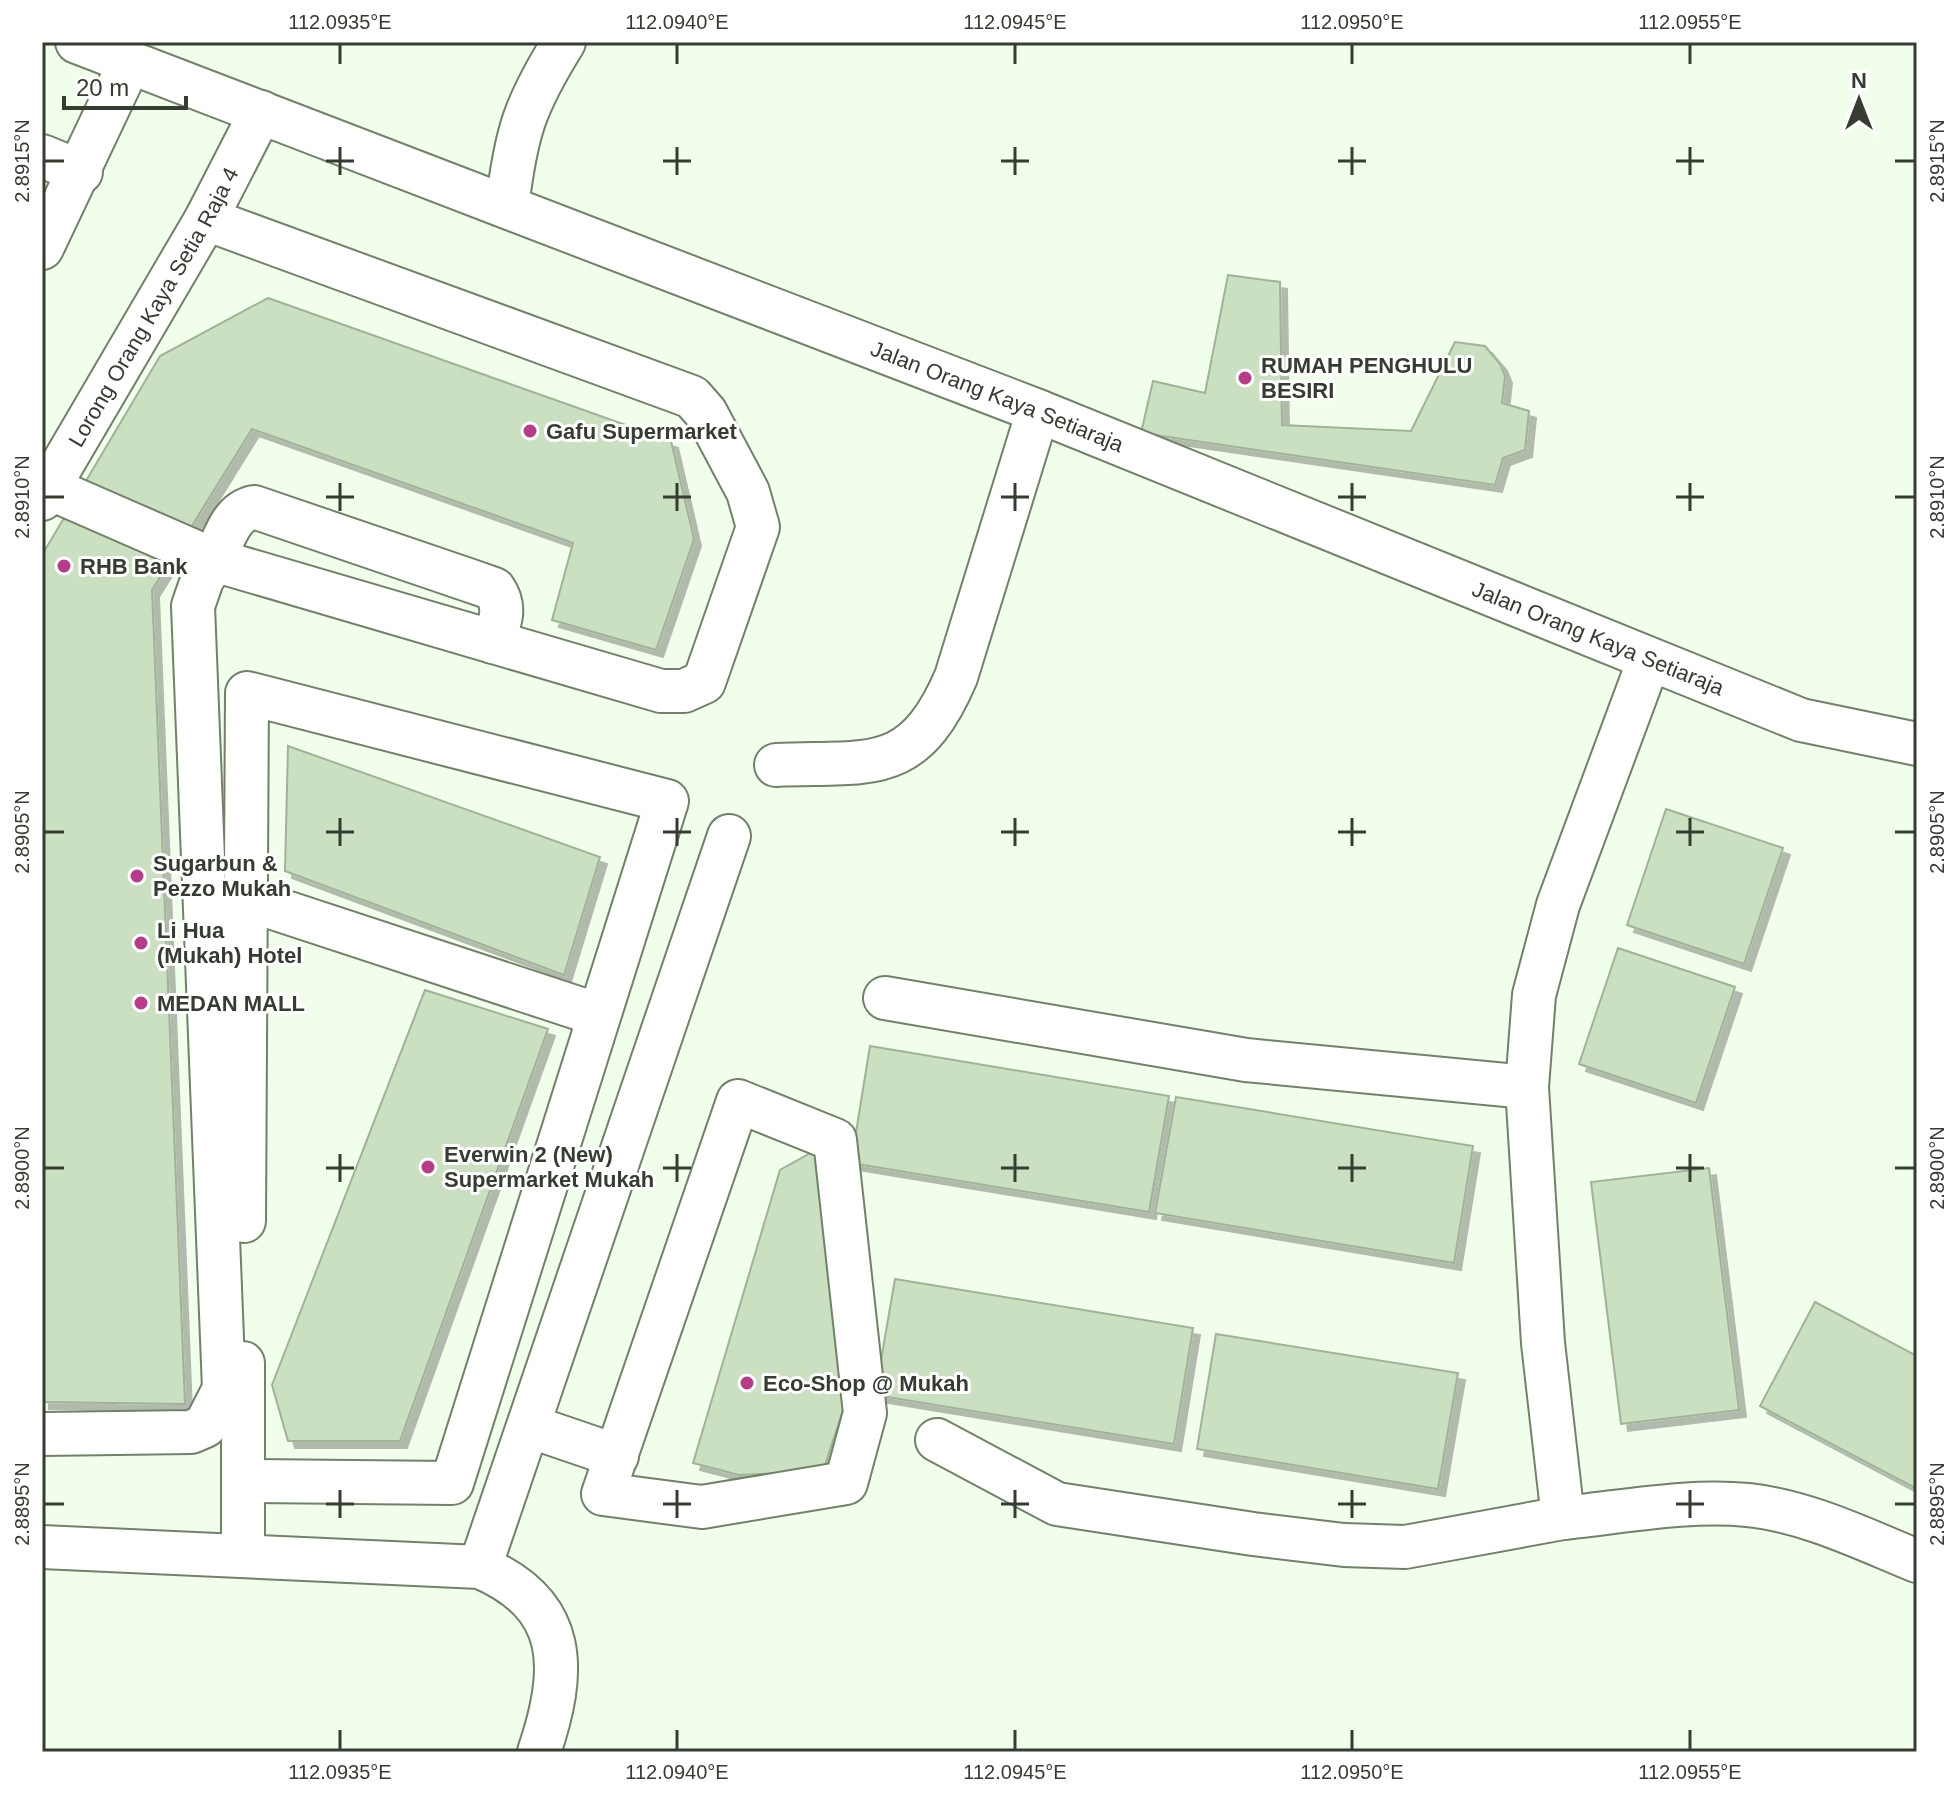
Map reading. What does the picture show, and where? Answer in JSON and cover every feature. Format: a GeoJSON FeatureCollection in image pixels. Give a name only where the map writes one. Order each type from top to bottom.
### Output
{"type":"FeatureCollection","features":[{"type":"Feature","properties":{"kind":"street","name":"Jalan Orang Kaya Setiaraja"},"geometry":{"type":"LineString","coordinates":[[77,42],[1038,411],[1801,720],[1917,744]]}},
{"type":"Feature","properties":{"kind":"street"},"geometry":{"type":"LineString","coordinates":[[507,207],[515,141],[532,95],[564,42]]}},
{"type":"Feature","properties":{"kind":"street"},"geometry":{"type":"LineString","coordinates":[[42,248],[81,172],[130,62]]}},
{"type":"Feature","properties":{"kind":"street","name":"Lorong Orang Kaya Setia Raja 4"},"geometry":{"type":"LineString","coordinates":[[45,491],[206,219],[261,112]]}},
{"type":"Feature","properties":{"kind":"street"},"geometry":{"type":"LineString","coordinates":[[42,156],[81,172]]}},
{"type":"Feature","properties":{"kind":"street"},"geometry":{"type":"LineString","coordinates":[[45,491],[214,560],[661,691],[684,691],[704,682],[758,527],[748,492],[706,413],[692,397],[672,387],[206,219]]}},
{"type":"Feature","properties":{"kind":"street"},"geometry":{"type":"LineString","coordinates":[[776,765],[883,761],[902,753],[920,738],[941,711],[956,677],[1038,411]]}},
{"type":"Feature","properties":{"kind":"street"},"geometry":{"type":"LineString","coordinates":[[42,1434],[191,1432],[205,1426],[224,1389],[193,606],[202,580],[233,519],[243,509],[254,507],[494,589],[502,609],[493,642]]}},
{"type":"Feature","properties":{"kind":"street"},"geometry":{"type":"LineString","coordinates":[[1563,1518],[1543,1343],[1527,1087],[1534,995],[1558,905],[1649,660]]}},
{"type":"Feature","properties":{"kind":"street"},"geometry":{"type":"LineString","coordinates":[[243,1481],[452,1483],[667,801],[247,693],[243,1481],[243,1555]]}},
{"type":"Feature","properties":{"kind":"street"},"geometry":{"type":"LineString","coordinates":[[480,1567],[729,836]]}},
{"type":"Feature","properties":{"kind":"street"},"geometry":{"type":"LineString","coordinates":[[246,899],[599,1015]]}},
{"type":"Feature","properties":{"kind":"street"},"geometry":{"type":"LineString","coordinates":[[885,998],[1246,1060],[1527,1087]]}},
{"type":"Feature","properties":{"kind":"street"},"geometry":{"type":"LineString","coordinates":[[738,1101],[835,1140],[865,1413],[846,1483],[702,1507],[603,1494],[617,1456],[738,1101]]}},
{"type":"Feature","properties":{"kind":"street"},"geometry":{"type":"LineString","coordinates":[[541,1199],[600,1217]]}},
{"type":"Feature","properties":{"kind":"street"},"geometry":{"type":"LineString","coordinates":[[529,1426],[617,1456]]}},
{"type":"Feature","properties":{"kind":"street"},"geometry":{"type":"LineString","coordinates":[[937,1440],[1057,1504],[1253,1534],[1344,1545],[1405,1547],[1563,1518],[1663,1508],[1746,1505],[1796,1514],[1917,1561]]}},
{"type":"Feature","properties":{"kind":"street"},"geometry":{"type":"LineString","coordinates":[[42,1547],[480,1567],[519,1588],[550,1625],[557,1661],[556,1692],[539,1752]]}},
{"type":"Feature","properties":{"kind":"building","name":"RUMAH PENGHULU BESIRI"},"geometry":{"type":"Polygon","coordinates":[[[1228,275],[1280,282],[1282,425],[1411,431],[1455,342],[1485,346],[1500,364],[1505,376],[1502,403],[1529,411],[1525,450],[1503,458],[1495,485],[1141,433],[1153,381],[1205,393],[1228,275]]]}},
{"type":"Feature","properties":{"kind":"building"},"geometry":{"type":"Polygon","coordinates":[[[268,298],[671,441],[694,539],[656,650],[552,620],[573,543],[252,429],[152,590],[185,1404],[42,1402],[42,555],[160,356],[268,298]]]}},
{"type":"Feature","properties":{"kind":"building"},"geometry":{"type":"Polygon","coordinates":[[[288,746],[600,857],[564,975],[285,871],[288,746]]]}},
{"type":"Feature","properties":{"kind":"building"},"geometry":{"type":"Polygon","coordinates":[[[1666,809],[1783,848],[1744,964],[1627,925],[1666,809]]]}},
{"type":"Feature","properties":{"kind":"building"},"geometry":{"type":"Polygon","coordinates":[[[1618,948],[1735,987],[1696,1103],[1579,1064],[1618,948]]]}},
{"type":"Feature","properties":{"kind":"building"},"geometry":{"type":"Polygon","coordinates":[[[425,990],[548,1029],[400,1441],[288,1441],[272,1385],[425,990]]]}},
{"type":"Feature","properties":{"kind":"building"},"geometry":{"type":"Polygon","coordinates":[[[870,1046],[1169,1096],[1149,1212],[851,1163],[870,1046]]]}},
{"type":"Feature","properties":{"kind":"building"},"geometry":{"type":"Polygon","coordinates":[[[1176,1097],[1473,1146],[1454,1263],[1155,1213],[1176,1097]]]}},
{"type":"Feature","properties":{"kind":"building"},"geometry":{"type":"Polygon","coordinates":[[[814,1151],[849,1392],[823,1471],[739,1475],[693,1463],[780,1170],[814,1151]]]}},
{"type":"Feature","properties":{"kind":"building"},"geometry":{"type":"Polygon","coordinates":[[[1709,1168],[1739,1410],[1621,1424],[1591,1182],[1709,1168]]]}},
{"type":"Feature","properties":{"kind":"building"},"geometry":{"type":"Polygon","coordinates":[[[895,1279],[1193,1328],[1174,1444],[875,1395],[895,1279]]]}},
{"type":"Feature","properties":{"kind":"building"},"geometry":{"type":"Polygon","coordinates":[[[1815,1302],[1917,1356],[1917,1489],[1760,1406],[1815,1302]]]}},
{"type":"Feature","properties":{"kind":"building"},"geometry":{"type":"Polygon","coordinates":[[[1216,1334],[1458,1373],[1438,1489],[1197,1449],[1216,1334]]]}},
{"type":"Feature","properties":{"kind":"place","name":"RUMAH PENGHULU BESIRI"},"geometry":{"type":"Point","coordinates":[1245,378]}},
{"type":"Feature","properties":{"kind":"place","name":"Gafu Supermarket"},"geometry":{"type":"Point","coordinates":[530,431]}},
{"type":"Feature","properties":{"kind":"place","name":"RHB Bank"},"geometry":{"type":"Point","coordinates":[64,566]}},
{"type":"Feature","properties":{"kind":"place","name":"Sugarbun & Pezzo Mukah"},"geometry":{"type":"Point","coordinates":[137,876]}},
{"type":"Feature","properties":{"kind":"place","name":"Li Hua (Mukah) Hotel"},"geometry":{"type":"Point","coordinates":[141,943]}},
{"type":"Feature","properties":{"kind":"place","name":"MEDAN MALL"},"geometry":{"type":"Point","coordinates":[141,1003]}},
{"type":"Feature","properties":{"kind":"place","name":"Everwin 2 (New) Supermarket Mukah"},"geometry":{"type":"Point","coordinates":[428,1167]}},
{"type":"Feature","properties":{"kind":"place","name":"Eco-Shop @ Mukah"},"geometry":{"type":"Point","coordinates":[747,1383]}}]}
